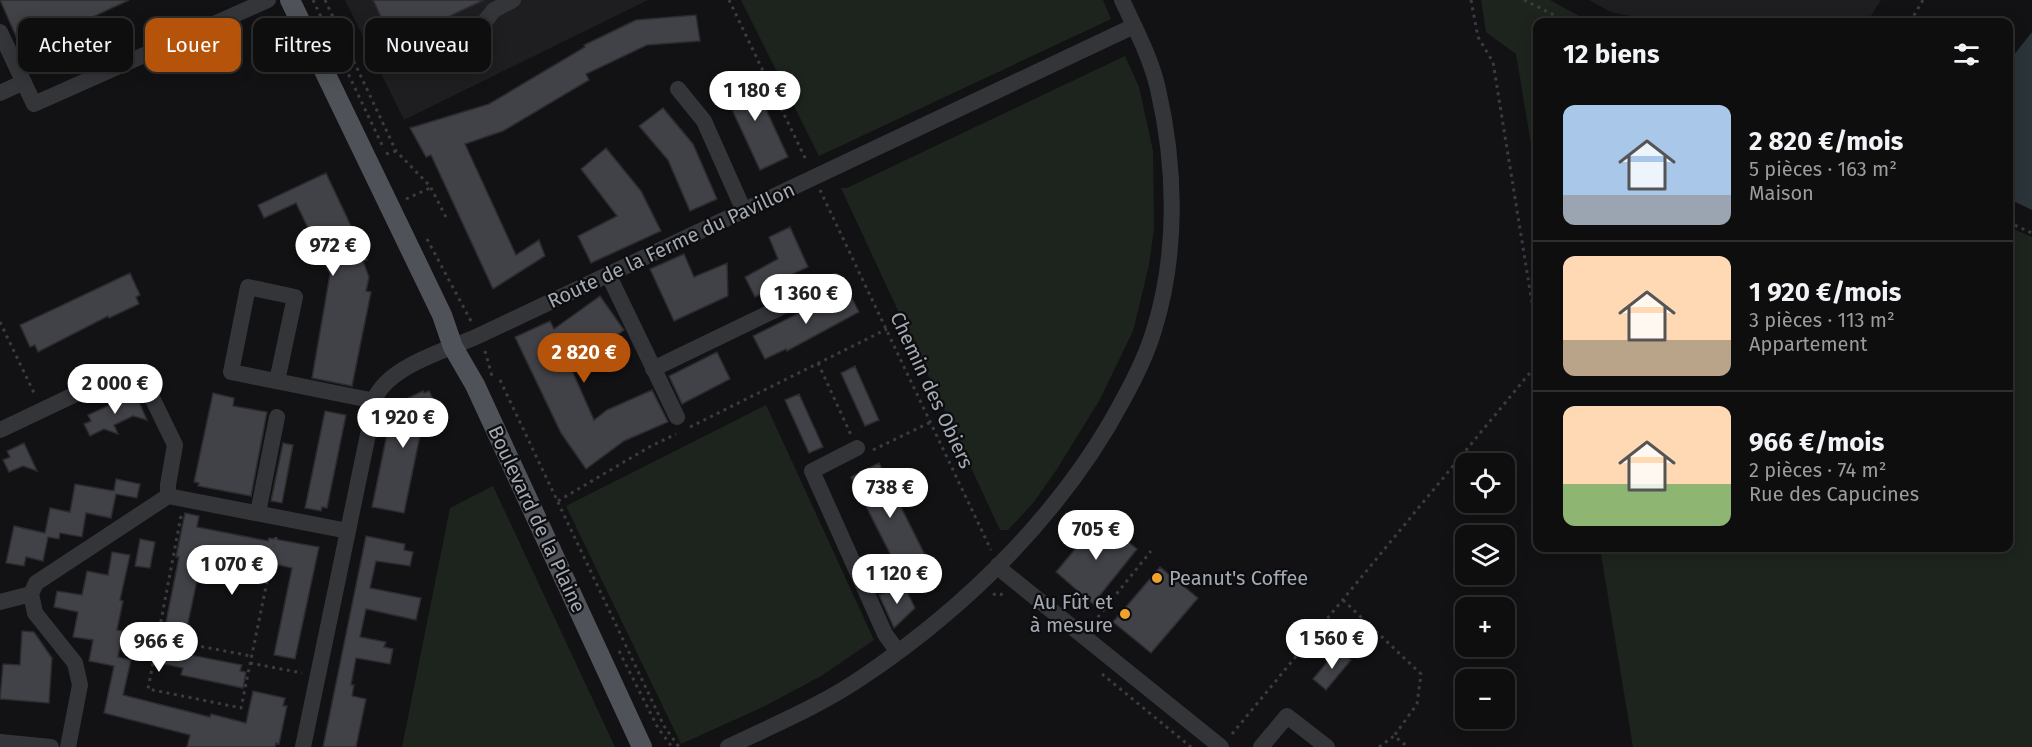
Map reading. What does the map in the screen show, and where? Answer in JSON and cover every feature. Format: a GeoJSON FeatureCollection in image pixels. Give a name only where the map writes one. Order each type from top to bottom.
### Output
{"type":"FeatureCollection","features":[{"type":"Feature","properties":{"kind":"main road","name":"Boulevard de la Plaine"},"geometry":{"type":"LineString","coordinates":[[290,0],[442,315],[453,347],[479,394],[642,747]]}},
{"type":"Feature","properties":{"kind":"street"},"geometry":{"type":"LineString","coordinates":[[0,32],[34,104],[268,0]]}},
{"type":"Feature","properties":{"kind":"street"},"geometry":{"type":"LineString","coordinates":[[488,18],[494,10],[513,0]]}},
{"type":"Feature","properties":{"kind":"street"},"geometry":{"type":"LineString","coordinates":[[728,747],[820,702],[862,677],[898,652],[975,589],[1037,523],[1080,468],[1098,442],[1133,381],[1154,331],[1169,254],[1170,150],[1157,86],[1122,0]]}},
{"type":"Feature","properties":{"kind":"street","name":"Route de la Ferme du Pavillon"},"geometry":{"type":"LineString","coordinates":[[303,747],[375,401],[381,386],[398,373],[427,357],[744,211],[1134,26]]}},
{"type":"Feature","properties":{"kind":"street"},"geometry":{"type":"LineString","coordinates":[[0,93],[24,82]]}},
{"type":"Feature","properties":{"kind":"street"},"geometry":{"type":"LineString","coordinates":[[678,89],[704,121],[744,211]]}},
{"type":"Feature","properties":{"kind":"street"},"geometry":{"type":"LineString","coordinates":[[608,274],[677,417]]}},
{"type":"Feature","properties":{"kind":"street"},"geometry":{"type":"LineString","coordinates":[[653,369],[835,281]]}},
{"type":"Feature","properties":{"kind":"street"},"geometry":{"type":"LineString","coordinates":[[277,381],[295,297],[248,287],[231,372],[375,401]]}},
{"type":"Feature","properties":{"kind":"street"},"geometry":{"type":"LineString","coordinates":[[0,430],[118,374],[132,372],[141,375],[175,445],[168,485],[176,497]]}},
{"type":"Feature","properties":{"kind":"street"},"geometry":{"type":"LineString","coordinates":[[258,513],[277,417]]}},
{"type":"Feature","properties":{"kind":"street"},"geometry":{"type":"LineString","coordinates":[[857,448],[812,471],[885,634],[898,652]]}},
{"type":"Feature","properties":{"kind":"street"},"geometry":{"type":"LineString","coordinates":[[68,747],[80,685],[75,663],[34,613],[31,594],[36,583],[176,497],[348,531]]}},
{"type":"Feature","properties":{"kind":"street"},"geometry":{"type":"LineString","coordinates":[[998,565],[1083,636],[1225,742]]}},
{"type":"Feature","properties":{"kind":"street"},"geometry":{"type":"LineString","coordinates":[[0,603],[31,594]]}},
{"type":"Feature","properties":{"kind":"street"},"geometry":{"type":"LineString","coordinates":[[1261,747],[1287,716],[1327,747]]}},
{"type":"Feature","properties":{"kind":"street"},"geometry":{"type":"LineString","coordinates":[[0,742],[51,747]]}},
{"type":"Feature","properties":{"kind":"path"},"geometry":{"type":"LineString","coordinates":[[326,0],[396,151],[430,186],[447,221]]}},
{"type":"Feature","properties":{"kind":"path","name":"Chemin des Obiers"},"geometry":{"type":"LineString","coordinates":[[729,0],[998,565]]}},
{"type":"Feature","properties":{"kind":"path"},"geometry":{"type":"LineString","coordinates":[[1471,0],[1478,37],[1493,62],[1533,309]]}},
{"type":"Feature","properties":{"kind":"path"},"geometry":{"type":"LineString","coordinates":[[1524,0],[1560,18]]}},
{"type":"Feature","properties":{"kind":"path"},"geometry":{"type":"LineString","coordinates":[[1912,18],[1923,0]]}},
{"type":"Feature","properties":{"kind":"path"},"geometry":{"type":"LineString","coordinates":[[386,154],[396,151]]}},
{"type":"Feature","properties":{"kind":"path"},"geometry":{"type":"LineString","coordinates":[[2013,224],[2032,233]]}},
{"type":"Feature","properties":{"kind":"path"},"geometry":{"type":"LineString","coordinates":[[0,322],[42,411]]}},
{"type":"Feature","properties":{"kind":"path"},"geometry":{"type":"LineString","coordinates":[[558,501],[651,446],[887,329]]}},
{"type":"Feature","properties":{"kind":"path"},"geometry":{"type":"LineString","coordinates":[[818,363],[860,456],[931,422]]}},
{"type":"Feature","properties":{"kind":"path"},"geometry":{"type":"LineString","coordinates":[[1225,742],[1533,369]]}},
{"type":"Feature","properties":{"kind":"path"},"geometry":{"type":"LineString","coordinates":[[500,380],[664,726],[679,747]]}},
{"type":"Feature","properties":{"kind":"path"},"geometry":{"type":"LineString","coordinates":[[176,497],[158,638],[148,688],[241,708],[280,517]]}},
{"type":"Feature","properties":{"kind":"path"},"geometry":{"type":"LineString","coordinates":[[1083,636],[1151,551]]}},
{"type":"Feature","properties":{"kind":"path"},"geometry":{"type":"LineString","coordinates":[[986,598],[997,593],[1013,602]]}},
{"type":"Feature","properties":{"kind":"path"},"geometry":{"type":"LineString","coordinates":[[1343,600],[1421,674],[1417,704],[1394,736],[1379,747]]}},
{"type":"Feature","properties":{"kind":"path"},"geometry":{"type":"LineString","coordinates":[[158,638],[251,656]]}},
{"type":"Feature","properties":{"kind":"path"},"geometry":{"type":"LineString","coordinates":[[250,663],[318,676]]}},
{"type":"Feature","properties":{"kind":"path"},"geometry":{"type":"LineString","coordinates":[[1093,667],[1191,747]]}},
{"type":"Feature","properties":{"kind":"path"},"geometry":{"type":"LineString","coordinates":[[1394,736],[1408,747]]}},
{"type":"Feature","properties":{"kind":"shaded area"},"geometry":{"type":"Polygon","coordinates":[[[345,0],[648,0],[404,120],[380,72],[491,72],[491,18],[365,18],[365,41],[345,0]]]}},
{"type":"Feature","properties":{"kind":"shaded area"},"geometry":{"type":"Polygon","coordinates":[[[741,0],[1103,0],[1111,19],[819,156],[741,0]]]}},
{"type":"Feature","properties":{"kind":"shaded area"},"geometry":{"type":"Polygon","coordinates":[[[1481,0],[1550,0],[1583,18],[1533,18],[1533,156],[1516,54],[1486,32],[1481,0]]]}},
{"type":"Feature","properties":{"kind":"shaded area"},"geometry":{"type":"Polygon","coordinates":[[[1589,0],[1881,0],[1870,18],[1641,18],[1611,12],[1589,0]]]}},
{"type":"Feature","properties":{"kind":"shaded area"},"geometry":{"type":"Polygon","coordinates":[[[2032,32],[2032,210],[2013,201],[2013,56],[2032,32]]]}},
{"type":"Feature","properties":{"kind":"shaded area"},"geometry":{"type":"Polygon","coordinates":[[[1125,56],[1139,87],[1153,151],[1154,228],[1149,265],[1133,331],[1099,401],[1057,469],[1034,502],[1008,530],[1000,530],[841,188],[847,188],[1125,56]]]}},
{"type":"Feature","properties":{"kind":"shaded area"},"geometry":{"type":"Polygon","coordinates":[[[2013,229],[2032,237],[2032,747],[1633,747],[1601,552],[2013,552],[2013,229]]]}},
{"type":"Feature","properties":{"kind":"shaded area"},"geometry":{"type":"Polygon","coordinates":[[[766,405],[874,640],[821,676],[765,706],[681,744],[566,506],[766,405]]]}},
{"type":"Feature","properties":{"kind":"shaded area"},"geometry":{"type":"Polygon","coordinates":[[[493,486],[615,747],[402,747],[450,508],[493,486]]]}},
{"type":"Feature","properties":{"kind":"building"},"geometry":{"type":"Polygon","coordinates":[[[0,0],[129,0],[90,18],[18,18],[18,41],[0,0]]]}},
{"type":"Feature","properties":{"kind":"building"},"geometry":{"type":"Polygon","coordinates":[[[373,0],[484,0],[446,18],[381,18],[373,0]]]}},
{"type":"Feature","properties":{"kind":"building"},"geometry":{"type":"Polygon","coordinates":[[[696,15],[700,41],[647,45],[586,74],[589,80],[503,131],[465,144],[516,255],[539,240],[545,256],[493,289],[431,155],[426,157],[410,128],[489,104],[585,47],[584,45],[636,20],[696,15]]]}},
{"type":"Feature","properties":{"kind":"building"},"geometry":{"type":"Polygon","coordinates":[[[750,75],[788,157],[760,170],[722,88],[750,75]]]}},
{"type":"Feature","properties":{"kind":"building"},"geometry":{"type":"Polygon","coordinates":[[[663,108],[693,144],[717,199],[690,211],[668,160],[639,126],[663,108]]]}},
{"type":"Feature","properties":{"kind":"building"},"geometry":{"type":"Polygon","coordinates":[[[606,148],[641,191],[661,231],[591,263],[578,236],[617,216],[581,169],[606,148]]]}},
{"type":"Feature","properties":{"kind":"building"},"geometry":{"type":"Polygon","coordinates":[[[326,173],[367,260],[363,261],[369,277],[366,291],[371,292],[352,386],[312,378],[330,274],[296,203],[264,218],[258,205],[326,173]]]}},
{"type":"Feature","properties":{"kind":"building"},"geometry":{"type":"Polygon","coordinates":[[[790,227],[808,267],[775,282],[777,286],[755,297],[745,277],[778,259],[769,237],[790,227]]]}},
{"type":"Feature","properties":{"kind":"building"},"geometry":{"type":"Polygon","coordinates":[[[684,254],[694,277],[727,263],[728,296],[674,321],[650,269],[684,254]]]}},
{"type":"Feature","properties":{"kind":"building"},"geometry":{"type":"Polygon","coordinates":[[[130,273],[140,295],[136,297],[139,304],[109,318],[108,316],[38,352],[35,345],[30,347],[20,325],[130,273]]]}},
{"type":"Feature","properties":{"kind":"building"},"geometry":{"type":"Polygon","coordinates":[[[847,289],[859,312],[787,351],[786,349],[765,359],[753,336],[847,289]]]}},
{"type":"Feature","properties":{"kind":"building"},"geometry":{"type":"Polygon","coordinates":[[[600,296],[624,330],[571,368],[594,420],[607,410],[652,390],[668,422],[624,441],[586,469],[561,433],[515,337],[550,321],[554,329],[600,296]]]}},
{"type":"Feature","properties":{"kind":"building"},"geometry":{"type":"Polygon","coordinates":[[[717,352],[730,379],[682,404],[669,376],[717,352]]]}},
{"type":"Feature","properties":{"kind":"building"},"geometry":{"type":"Polygon","coordinates":[[[855,366],[879,420],[865,426],[841,373],[855,366]]]}},
{"type":"Feature","properties":{"kind":"building"},"geometry":{"type":"Polygon","coordinates":[[[423,391],[424,393],[429,391],[444,421],[421,431],[404,513],[372,507],[393,405],[423,391]]]}},
{"type":"Feature","properties":{"kind":"building"},"geometry":{"type":"Polygon","coordinates":[[[135,393],[147,420],[133,416],[114,425],[118,434],[104,429],[90,436],[84,424],[91,421],[88,415],[135,393]]]}},
{"type":"Feature","properties":{"kind":"building"},"geometry":{"type":"Polygon","coordinates":[[[213,393],[234,398],[233,406],[267,412],[251,496],[198,486],[199,483],[194,482],[213,393]]]}},
{"type":"Feature","properties":{"kind":"building"},"geometry":{"type":"Polygon","coordinates":[[[799,394],[823,447],[809,453],[785,400],[799,394]]]}},
{"type":"Feature","properties":{"kind":"building"},"geometry":{"type":"Polygon","coordinates":[[[325,411],[346,415],[327,508],[322,507],[321,511],[305,508],[325,411]]]}},
{"type":"Feature","properties":{"kind":"building"},"geometry":{"type":"Polygon","coordinates":[[[24,443],[37,471],[23,466],[9,472],[3,460],[10,457],[7,451],[24,443]]]}},
{"type":"Feature","properties":{"kind":"building"},"geometry":{"type":"Polygon","coordinates":[[[283,443],[293,445],[282,503],[271,501],[283,443]]]}},
{"type":"Feature","properties":{"kind":"building"},"geometry":{"type":"Polygon","coordinates":[[[879,463],[928,561],[901,575],[851,477],[879,463]]]}},
{"type":"Feature","properties":{"kind":"building"},"geometry":{"type":"Polygon","coordinates":[[[116,479],[140,484],[137,498],[116,494],[111,518],[86,513],[82,537],[60,533],[59,539],[48,537],[43,561],[26,557],[24,566],[6,563],[14,526],[45,533],[50,508],[70,512],[75,484],[114,491],[116,479]]]}},
{"type":"Feature","properties":{"kind":"building"},"geometry":{"type":"Polygon","coordinates":[[[185,513],[199,516],[197,527],[268,541],[269,538],[319,547],[295,659],[274,655],[292,568],[207,551],[204,563],[201,562],[183,646],[187,647],[185,654],[242,665],[240,671],[246,672],[243,688],[181,675],[183,668],[155,662],[159,641],[162,642],[179,557],[176,557],[185,513]]]}},
{"type":"Feature","properties":{"kind":"building"},"geometry":{"type":"Polygon","coordinates":[[[1100,519],[1137,549],[1093,604],[1056,572],[1100,519]]]}},
{"type":"Feature","properties":{"kind":"building"},"geometry":{"type":"Polygon","coordinates":[[[366,536],[405,544],[404,550],[413,552],[410,566],[376,561],[370,588],[421,598],[416,620],[366,609],[360,637],[386,642],[384,647],[393,649],[390,664],[356,658],[351,685],[354,685],[352,696],[366,699],[356,747],[323,747],[366,536]]]}},
{"type":"Feature","properties":{"kind":"building"},"geometry":{"type":"Polygon","coordinates":[[[140,539],[155,542],[150,568],[135,566],[140,539]]]}},
{"type":"Feature","properties":{"kind":"building"},"geometry":{"type":"Polygon","coordinates":[[[112,552],[130,555],[120,600],[123,601],[117,630],[123,631],[118,657],[131,660],[123,695],[210,717],[211,714],[246,723],[253,691],[285,698],[283,706],[287,706],[279,744],[276,743],[275,747],[187,747],[190,735],[104,713],[114,666],[89,661],[93,640],[73,637],[78,612],[54,607],[57,591],[82,595],[87,571],[108,575],[112,552]]]}},
{"type":"Feature","properties":{"kind":"building"},"geometry":{"type":"Polygon","coordinates":[[[1160,567],[1198,598],[1151,653],[1113,622],[1160,567]]]}},
{"type":"Feature","properties":{"kind":"building"},"geometry":{"type":"Polygon","coordinates":[[[904,586],[915,608],[894,628],[879,595],[904,586]]]}},
{"type":"Feature","properties":{"kind":"building"},"geometry":{"type":"Polygon","coordinates":[[[22,631],[34,632],[52,658],[49,703],[0,699],[3,664],[20,665],[22,631]]]}},
{"type":"Feature","properties":{"kind":"building"},"geometry":{"type":"Polygon","coordinates":[[[1338,649],[1351,660],[1326,690],[1313,679],[1338,649]]]}},
{"type":"Feature","properties":{"kind":"place","name":"Peanut's Coffee"},"geometry":{"type":"Point","coordinates":[1157,578]}},
{"type":"Feature","properties":{"kind":"place","name":"Au Fût et à mesure"},"geometry":{"type":"Point","coordinates":[1125,614]}}]}
